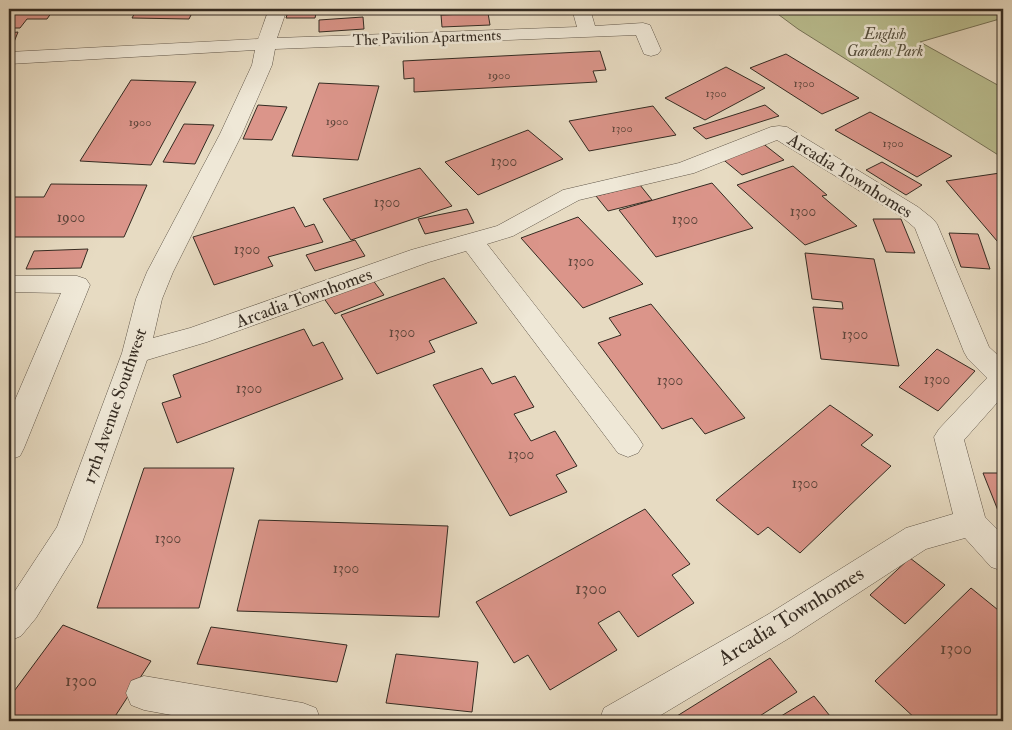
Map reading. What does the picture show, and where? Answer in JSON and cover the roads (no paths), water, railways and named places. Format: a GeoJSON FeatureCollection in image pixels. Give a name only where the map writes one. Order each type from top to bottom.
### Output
{"type":"FeatureCollection","features":[{"type":"Feature","properties":{"kind":"street"},"geometry":{"type":"LineString","coordinates":[[266,44],[278,9]]}},
{"type":"Feature","properties":{"kind":"street"},"geometry":{"type":"LineString","coordinates":[[581,9],[588,32]]}},
{"type":"Feature","properties":{"kind":"street","name":"The Pavilion Apartments"},"geometry":{"type":"LineString","coordinates":[[9,58],[266,44],[643,29],[651,50]]}},
{"type":"Feature","properties":{"kind":"street","name":"17th Avenue Southwest"},"geometry":{"type":"LineString","coordinates":[[9,625],[24,607],[71,533],[136,353],[149,299],[160,272],[231,134],[262,65],[266,44]]}},
{"type":"Feature","properties":{"kind":"street","name":"Arcadia Townhomes"},"geometry":{"type":"LineString","coordinates":[[136,353],[198,336],[420,256],[505,231],[570,195],[686,168],[779,132],[910,212],[925,224],[978,352],[1003,377],[949,437],[971,523],[1003,557]]}},
{"type":"Feature","properties":{"kind":"street"},"geometry":{"type":"LineString","coordinates":[[471,241],[628,445]]}},
{"type":"Feature","properties":{"kind":"street"},"geometry":{"type":"LineString","coordinates":[[9,284],[77,285],[9,448]]}},
{"type":"Feature","properties":{"kind":"street","name":"Arcadia Townhomes"},"geometry":{"type":"LineString","coordinates":[[617,721],[779,626],[917,538],[971,523]]}},
{"type":"Feature","properties":{"kind":"street"},"geometry":{"type":"LineString","coordinates":[[144,692],[284,720]]}},
{"type":"Feature","properties":{"kind":"park label","name":"English Gardens Park"},"geometry":{"type":"Point","coordinates":[885,42]}}]}
